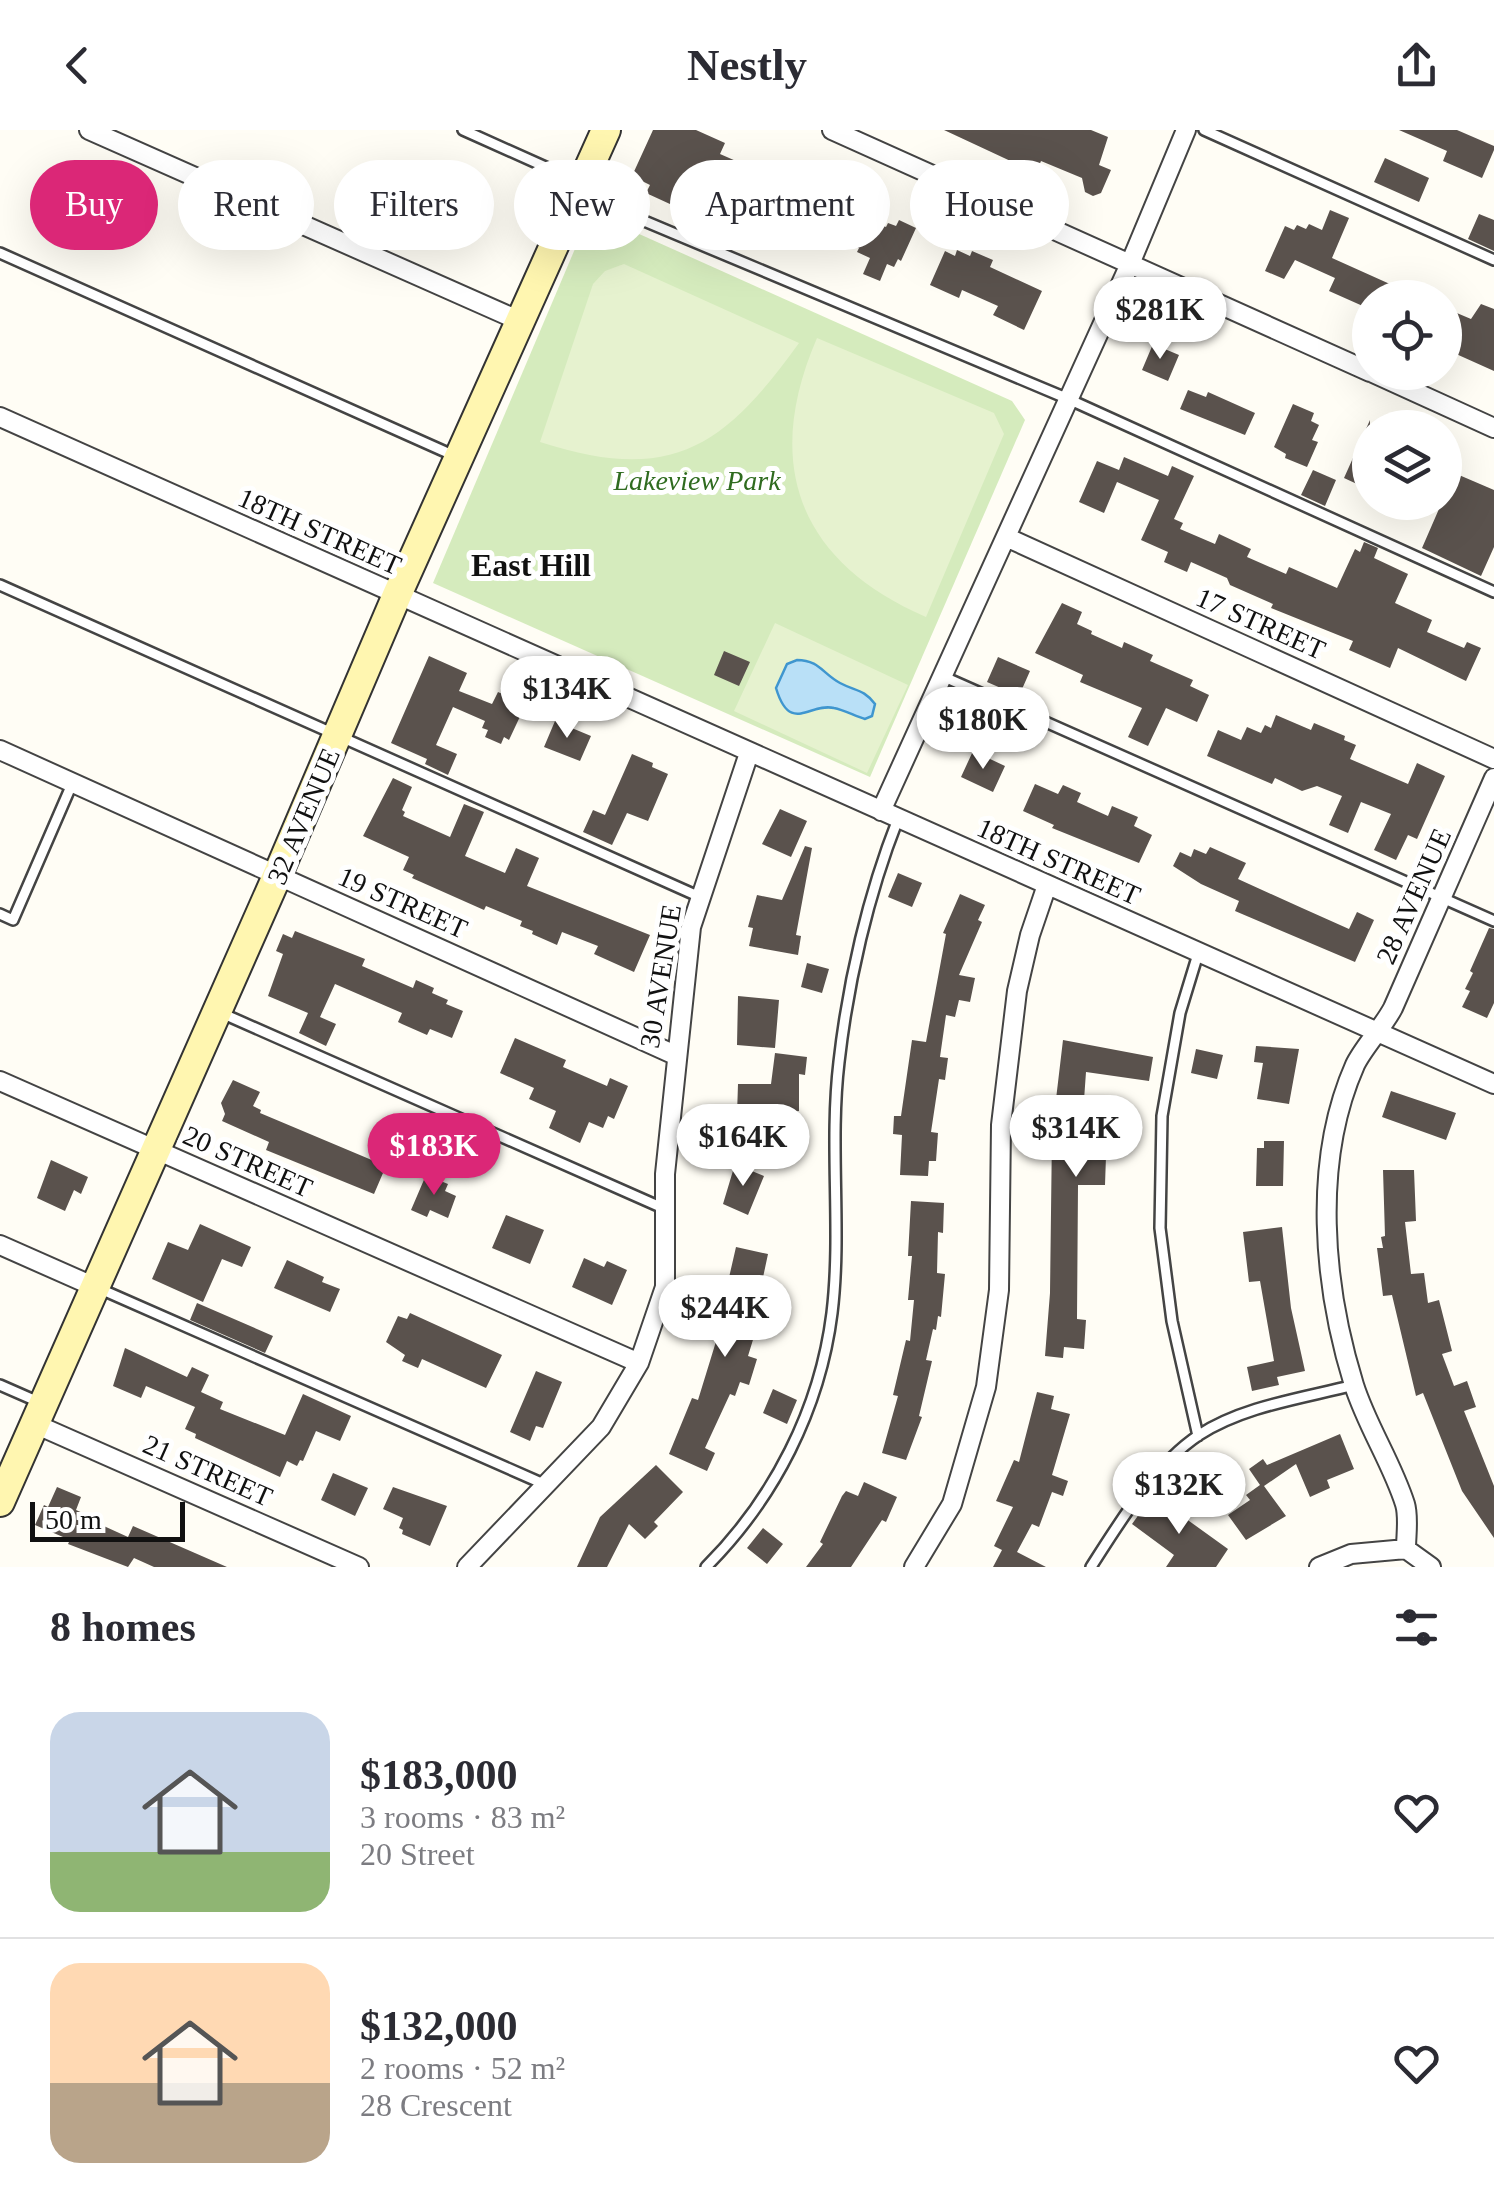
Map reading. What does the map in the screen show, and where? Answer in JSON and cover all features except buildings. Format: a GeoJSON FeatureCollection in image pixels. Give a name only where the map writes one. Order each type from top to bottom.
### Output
{"type":"FeatureCollection","features":[{"type":"Feature","properties":{"kind":"street"},"geometry":{"type":"LineString","coordinates":[[88,130],[520,321]]}},
{"type":"Feature","properties":{"kind":"street","name":"32 AVENUE"},"geometry":{"type":"LineString","coordinates":[[593,160],[606,130]]}},
{"type":"Feature","properties":{"kind":"street"},"geometry":{"type":"LineString","coordinates":[[832,130],[1352,363]]}},
{"type":"Feature","properties":{"kind":"street"},"geometry":{"type":"LineString","coordinates":[[889,815],[942,676],[1130,264],[1186,130]]}},
{"type":"Feature","properties":{"kind":"street","name":"32 AVENUE"},"geometry":{"type":"LineString","coordinates":[[0,1502],[552,250]]}},
{"type":"Feature","properties":{"kind":"street"},"geometry":{"type":"LineString","coordinates":[[1411,390],[1494,428]]}},
{"type":"Feature","properties":{"kind":"street","name":"18TH STREET"},"geometry":{"type":"LineString","coordinates":[[0,418],[1494,1084]]}},
{"type":"Feature","properties":{"kind":"street","name":"17 STREET"},"geometry":{"type":"LineString","coordinates":[[1006,537],[1494,758]]}},
{"type":"Feature","properties":{"kind":"street","name":"19 STREET"},"geometry":{"type":"LineString","coordinates":[[0,750],[675,1056]]}},
{"type":"Feature","properties":{"kind":"street","name":"30 AVENUE"},"geometry":{"type":"LineString","coordinates":[[467,1567],[601,1428],[639,1363],[664,1287],[675,1056],[691,926],[749,753]]}},
{"type":"Feature","properties":{"kind":"street","name":"28 AVENUE"},"geometry":{"type":"LineString","coordinates":[[1406,1549],[1406,1506],[1354,1385],[1336,1309],[1328,1221],[1330,1142],[1358,1059],[1379,1034],[1494,778]]}},
{"type":"Feature","properties":{"kind":"street"},"geometry":{"type":"LineString","coordinates":[[914,1567],[952,1504],[986,1387],[1000,1290],[1001,1126],[1017,991],[1047,885]]}},
{"type":"Feature","properties":{"kind":"street","name":"20 STREET"},"geometry":{"type":"LineString","coordinates":[[0,1081],[639,1363]]}},
{"type":"Feature","properties":{"kind":"street"},"geometry":{"type":"LineString","coordinates":[[0,1244],[95,1287]]}},
{"type":"Feature","properties":{"kind":"street","name":"21 STREET"},"geometry":{"type":"LineString","coordinates":[[39,1414],[359,1567]]}},
{"type":"Feature","properties":{"kind":"street"},"geometry":{"type":"LineString","coordinates":[[1320,1567],[1351,1554],[1406,1549],[1430,1567]]}},
{"type":"Feature","properties":{"kind":"lane"},"geometry":{"type":"LineString","coordinates":[[462,130],[523,160]]}},
{"type":"Feature","properties":{"kind":"lane"},"geometry":{"type":"LineString","coordinates":[[1204,130],[1494,260]]}},
{"type":"Feature","properties":{"kind":"lane"},"geometry":{"type":"LineString","coordinates":[[650,218],[1066,398],[1494,592]]}},
{"type":"Feature","properties":{"kind":"lane"},"geometry":{"type":"LineString","coordinates":[[0,254],[459,458]]}},
{"type":"Feature","properties":{"kind":"lane"},"geometry":{"type":"LineString","coordinates":[[0,585],[700,898]]}},
{"type":"Feature","properties":{"kind":"lane"},"geometry":{"type":"LineString","coordinates":[[942,676],[1494,921]]}},
{"type":"Feature","properties":{"kind":"lane"},"geometry":{"type":"LineString","coordinates":[[0,914],[13,920],[73,783]]}},
{"type":"Feature","properties":{"kind":"lane"},"geometry":{"type":"LineString","coordinates":[[706,1567],[734,1540],[776,1476],[798,1438],[818,1382],[832,1312],[839,1062],[860,949],[886,848],[889,815]]}},
{"type":"Feature","properties":{"kind":"lane"},"geometry":{"type":"LineString","coordinates":[[1198,954],[1180,1013],[1162,1116],[1160,1228],[1172,1321],[1198,1436]]}},
{"type":"Feature","properties":{"kind":"lane"},"geometry":{"type":"LineString","coordinates":[[217,1012],[665,1209]]}},
{"type":"Feature","properties":{"kind":"lane"},"geometry":{"type":"LineString","coordinates":[[95,1287],[546,1486]]}},
{"type":"Feature","properties":{"kind":"lane"},"geometry":{"type":"LineString","coordinates":[[0,1385],[39,1414]]}},
{"type":"Feature","properties":{"kind":"lane"},"geometry":{"type":"LineString","coordinates":[[1091,1567],[1122,1518],[1162,1470],[1198,1436],[1236,1416],[1354,1385]]}},
{"type":"Feature","properties":{"kind":"green space","name":"Lakeview Park"},"geometry":{"type":"Polygon","coordinates":[[[650,239],[1012,401],[1025,420],[870,777],[433,583],[574,250],[650,250],[650,239]]]}},
{"type":"Feature","properties":{"kind":"green space"},"geometry":{"type":"Polygon","coordinates":[[[624,264],[799,343],[745,409],[718,432],[690,448],[659,457],[625,459],[540,442],[593,284],[605,271],[624,264]]]}},
{"type":"Feature","properties":{"kind":"green space"},"geometry":{"type":"Polygon","coordinates":[[[817,338],[994,413],[1004,434],[926,617],[883,594],[848,568],[821,538],[803,504],[794,468],[793,427],[801,384],[817,338]]]}},
{"type":"Feature","properties":{"kind":"green space"},"geometry":{"type":"Polygon","coordinates":[[[775,623],[908,685],[867,773],[734,711],[775,623]]]}},
{"type":"Feature","properties":{"kind":"water"},"geometry":{"type":"Polygon","coordinates":[[[797,660],[816,665],[867,696],[875,704],[872,716],[865,719],[825,707],[801,713],[788,710],[776,688],[787,664],[797,660]]]}},
{"type":"Feature","properties":{"kind":"district","name":"East Hill"},"geometry":{"type":"Point","coordinates":[531,565]}}]}
